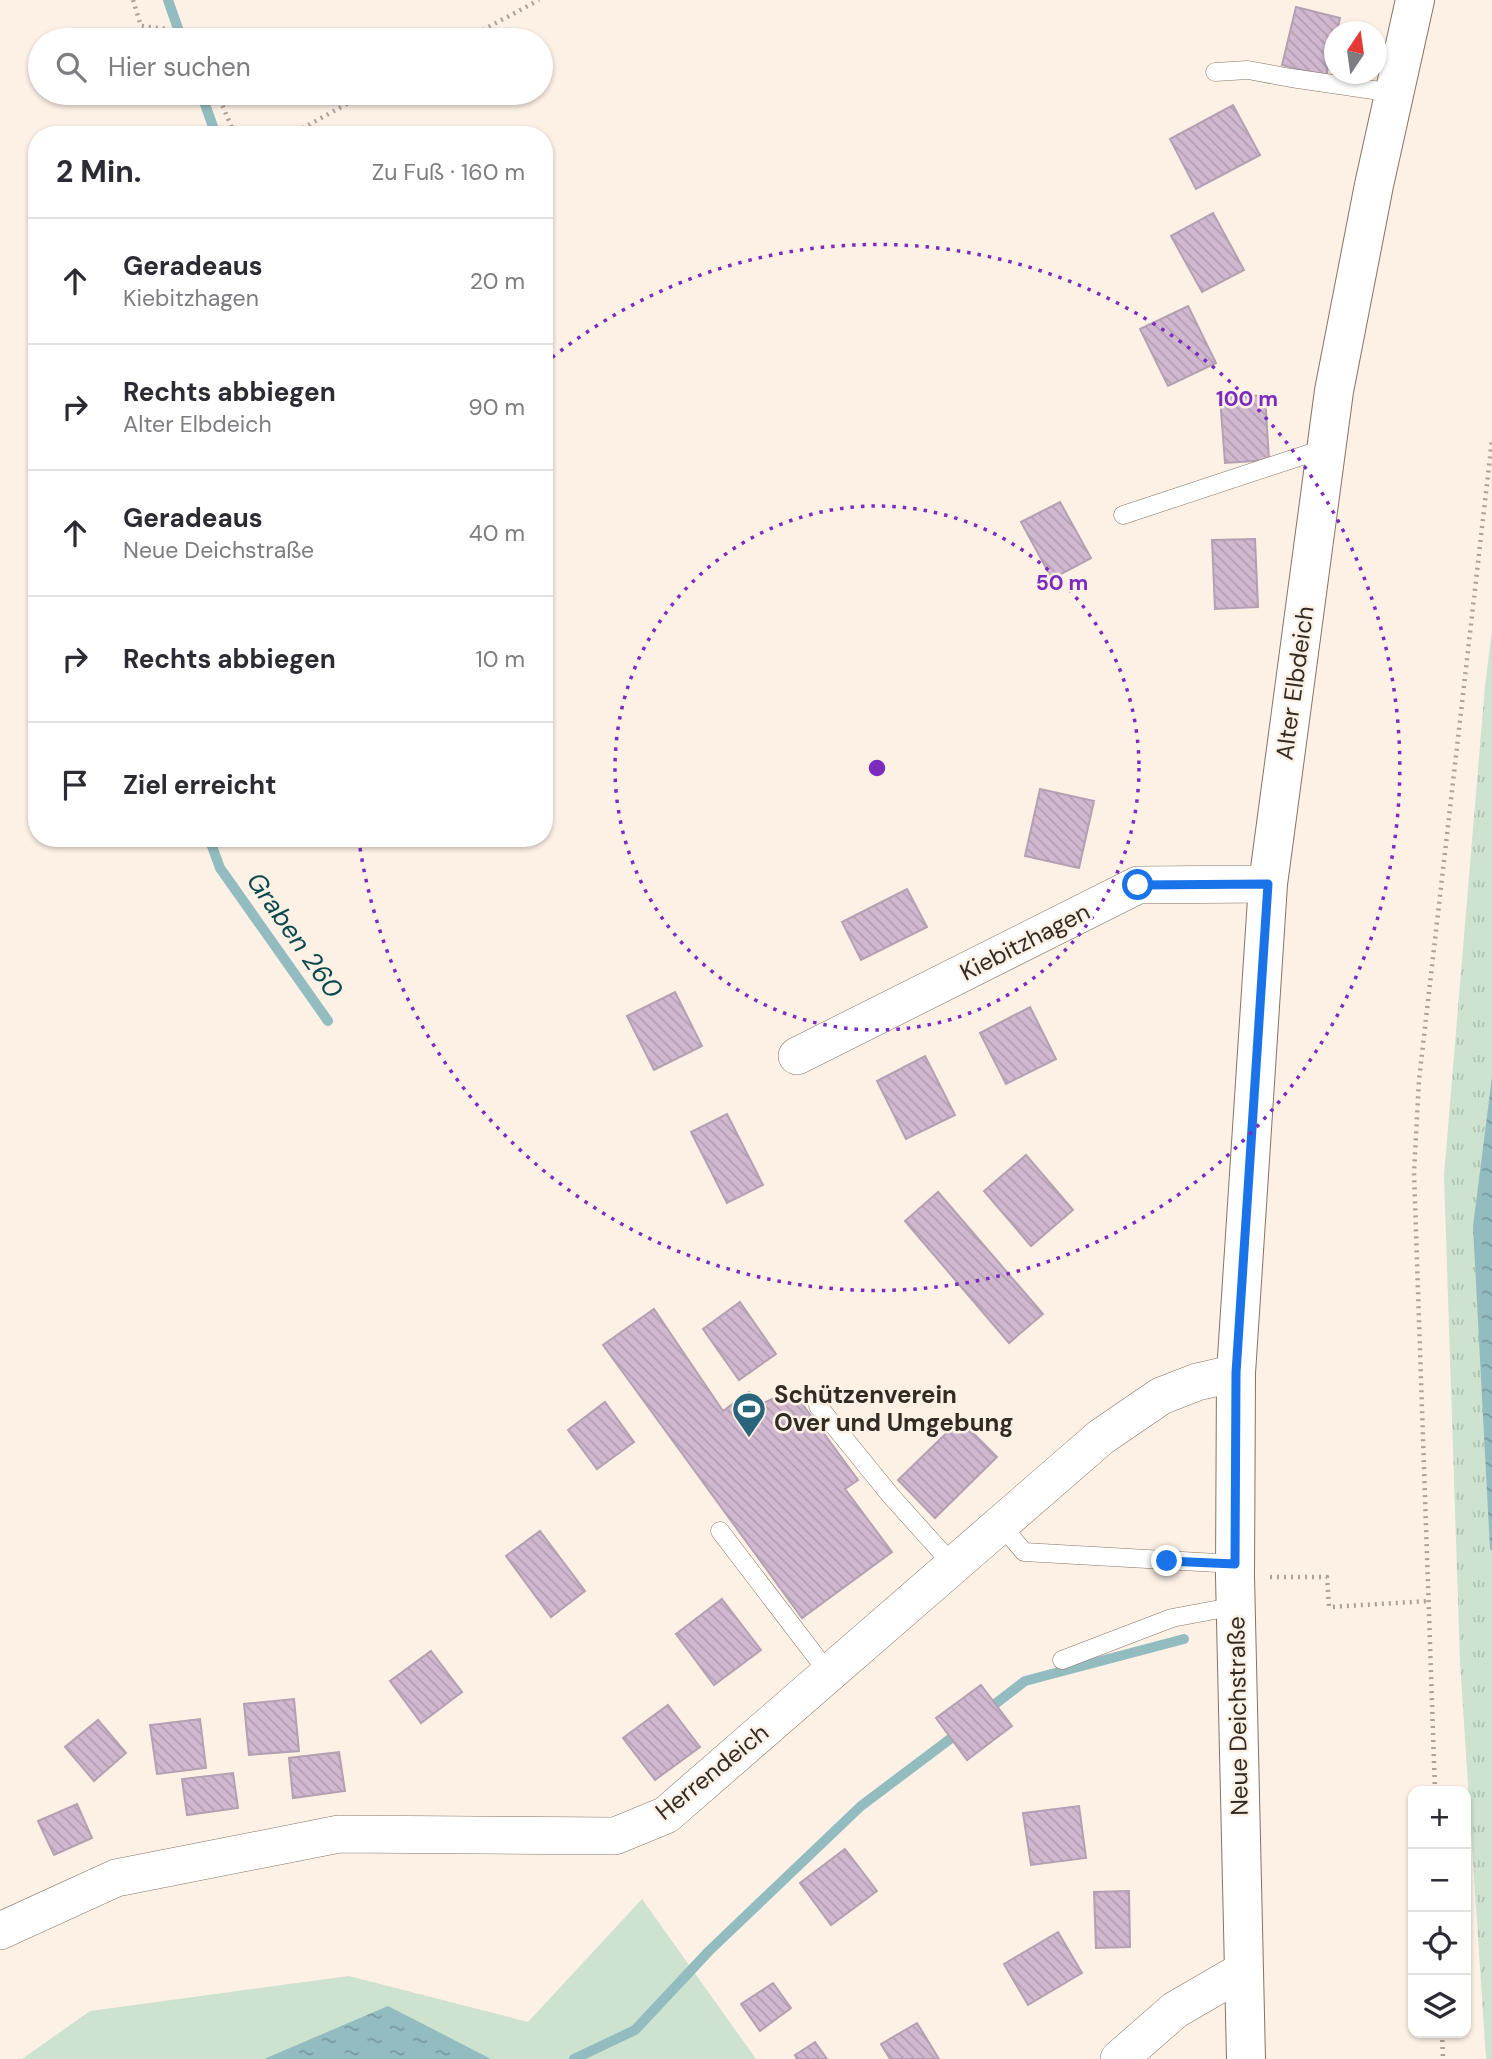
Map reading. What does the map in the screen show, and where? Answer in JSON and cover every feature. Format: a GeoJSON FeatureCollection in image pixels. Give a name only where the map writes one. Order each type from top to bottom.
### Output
{"type":"FeatureCollection","features":[{"type":"Feature","properties":{"kind":"street","name":"Alter Elbdeich"},"geometry":{"type":"LineString","coordinates":[[1236,1373],[1268,884],[1336,379],[1415,0]]}},
{"type":"Feature","properties":{"kind":"street","name":"Kiebitzhagen"},"geometry":{"type":"LineString","coordinates":[[797,1056],[1138,885],[1268,884]]}},
{"type":"Feature","properties":{"kind":"street","name":"Herrendeich"},"geometry":{"type":"LineString","coordinates":[[0,1931],[116,1878],[339,1834],[615,1836],[666,1815],[1101,1437],[1161,1396],[1197,1382],[1236,1373]]}},
{"type":"Feature","properties":{"kind":"street","name":"Neue Deichstraße"},"geometry":{"type":"LineString","coordinates":[[1236,1373],[1235,1582],[1246,2059]]}},
{"type":"Feature","properties":{"kind":"street"},"geometry":{"type":"LineString","coordinates":[[1119,2059],[1175,2010],[1244,1970]]}},
{"type":"Feature","properties":{"kind":"lane"},"geometry":{"type":"LineString","coordinates":[[1215,72],[1248,70],[1394,93]]}},
{"type":"Feature","properties":{"kind":"lane"},"geometry":{"type":"LineString","coordinates":[[1123,515],[1326,448]]}},
{"type":"Feature","properties":{"kind":"lane"},"geometry":{"type":"LineString","coordinates":[[818,1406],[891,1496],[954,1566]]}},
{"type":"Feature","properties":{"kind":"lane"},"geometry":{"type":"LineString","coordinates":[[1001,1525],[1024,1552],[1235,1582]]}},
{"type":"Feature","properties":{"kind":"lane"},"geometry":{"type":"LineString","coordinates":[[720,1531],[830,1675]]}},
{"type":"Feature","properties":{"kind":"lane"},"geometry":{"type":"LineString","coordinates":[[1062,1660],[1172,1618],[1235,1582]]}},
{"type":"Feature","properties":{"kind":"path"},"geometry":{"type":"LineString","coordinates":[[133,0],[141,26],[158,28]]}},
{"type":"Feature","properties":{"kind":"path"},"geometry":{"type":"LineString","coordinates":[[486,28],[539,0]]}},
{"type":"Feature","properties":{"kind":"path"},"geometry":{"type":"LineString","coordinates":[[222,105],[231,126]]}},
{"type":"Feature","properties":{"kind":"path"},"geometry":{"type":"LineString","coordinates":[[306,126],[345,105]]}},
{"type":"Feature","properties":{"kind":"path"},"geometry":{"type":"LineString","coordinates":[[1435,1786],[1414,1160],[1419,1080],[1492,440]]}},
{"type":"Feature","properties":{"kind":"path"},"geometry":{"type":"LineString","coordinates":[[1235,1582],[1327,1577],[1329,1607],[1429,1601]]}},
{"type":"Feature","properties":{"kind":"path"},"geometry":{"type":"LineString","coordinates":[[1442,2038],[1443,2059]]}},
{"type":"Feature","properties":{"kind":"green space"},"geometry":{"type":"Polygon","coordinates":[[[1492,630],[1492,2059],[1486,2059],[1471,1830],[1471,1786],[1468,1786],[1460,1662],[1444,1175],[1492,630]]]}},
{"type":"Feature","properties":{"kind":"green space"},"geometry":{"type":"Polygon","coordinates":[[[642,1899],[756,2059],[22,2059],[90,2011],[349,1976],[528,2022],[642,1899]]]}},
{"type":"Feature","properties":{"kind":"water"},"geometry":{"type":"Polygon","coordinates":[[[1492,1077],[1492,1551],[1473,1226],[1492,1077]]]}},
{"type":"Feature","properties":{"kind":"water"},"geometry":{"type":"Polygon","coordinates":[[[388,2006],[491,2059],[264,2059],[388,2006]]]}},
{"type":"Feature","properties":{"kind":"building"},"geometry":{"type":"Polygon","coordinates":[[[1296,7],[1340,18],[1339,21],[1324,21],[1324,76],[1282,65],[1296,7]]]}},
{"type":"Feature","properties":{"kind":"building"},"geometry":{"type":"Polygon","coordinates":[[[1233,105],[1260,155],[1196,189],[1170,139],[1233,105]]]}},
{"type":"Feature","properties":{"kind":"building"},"geometry":{"type":"Polygon","coordinates":[[[1213,213],[1244,270],[1202,292],[1171,236],[1213,213]]]}},
{"type":"Feature","properties":{"kind":"building"},"geometry":{"type":"Polygon","coordinates":[[[1188,306],[1216,363],[1168,386],[1140,329],[1188,306]]]}},
{"type":"Feature","properties":{"kind":"building"},"geometry":{"type":"Polygon","coordinates":[[[1265,395],[1269,460],[1225,463],[1220,398],[1265,395]]]}},
{"type":"Feature","properties":{"kind":"building"},"geometry":{"type":"Polygon","coordinates":[[[1060,502],[1091,558],[1052,579],[1021,522],[1060,502]]]}},
{"type":"Feature","properties":{"kind":"building"},"geometry":{"type":"Polygon","coordinates":[[[1255,539],[1258,607],[1215,609],[1212,540],[1255,539]]]}},
{"type":"Feature","properties":{"kind":"building"},"geometry":{"type":"Polygon","coordinates":[[[1040,789],[1094,801],[1079,868],[1025,856],[1040,789]]]}},
{"type":"Feature","properties":{"kind":"building"},"geometry":{"type":"Polygon","coordinates":[[[907,889],[927,927],[861,960],[842,922],[907,889]]]}},
{"type":"Feature","properties":{"kind":"building"},"geometry":{"type":"Polygon","coordinates":[[[675,992],[702,1046],[654,1070],[627,1016],[675,992]]]}},
{"type":"Feature","properties":{"kind":"building"},"geometry":{"type":"Polygon","coordinates":[[[1030,1007],[1056,1059],[1006,1084],[980,1033],[1030,1007]]]}},
{"type":"Feature","properties":{"kind":"building"},"geometry":{"type":"Polygon","coordinates":[[[925,1056],[955,1115],[906,1139],[877,1081],[925,1056]]]}},
{"type":"Feature","properties":{"kind":"building"},"geometry":{"type":"Polygon","coordinates":[[[727,1114],[763,1185],[727,1203],[691,1132],[727,1114]]]}},
{"type":"Feature","properties":{"kind":"building"},"geometry":{"type":"Polygon","coordinates":[[[1026,1155],[1073,1210],[1031,1246],[984,1191],[1026,1155]]]}},
{"type":"Feature","properties":{"kind":"building"},"geometry":{"type":"Polygon","coordinates":[[[938,1192],[1043,1314],[1009,1343],[905,1221],[938,1192]]]}},
{"type":"Feature","properties":{"kind":"building"},"geometry":{"type":"Polygon","coordinates":[[[740,1302],[776,1354],[739,1380],[703,1329],[740,1302]]]}},
{"type":"Feature","properties":{"kind":"building","name":"Schützenverein Over und Umgebung"},"geometry":{"type":"Polygon","coordinates":[[[654,1309],[723,1411],[749,1392],[759,1405],[792,1390],[858,1480],[845,1489],[892,1552],[802,1618],[603,1345],[654,1309]]]}},
{"type":"Feature","properties":{"kind":"building"},"geometry":{"type":"Polygon","coordinates":[[[605,1402],[634,1442],[597,1469],[568,1430],[605,1402]]]}},
{"type":"Feature","properties":{"kind":"building"},"geometry":{"type":"Polygon","coordinates":[[[960,1420],[997,1457],[935,1518],[898,1480],[960,1420]]]}},
{"type":"Feature","properties":{"kind":"building"},"geometry":{"type":"Polygon","coordinates":[[[540,1531],[585,1591],[551,1617],[506,1556],[540,1531]]]}},
{"type":"Feature","properties":{"kind":"building"},"geometry":{"type":"Polygon","coordinates":[[[722,1599],[761,1650],[714,1685],[676,1634],[722,1599]]]}},
{"type":"Feature","properties":{"kind":"building"},"geometry":{"type":"Polygon","coordinates":[[[431,1651],[462,1692],[421,1723],[390,1681],[431,1651]]]}},
{"type":"Feature","properties":{"kind":"building"},"geometry":{"type":"Polygon","coordinates":[[[981,1685],[1012,1726],[967,1760],[936,1718],[981,1685]]]}},
{"type":"Feature","properties":{"kind":"building"},"geometry":{"type":"Polygon","coordinates":[[[294,1699],[299,1751],[249,1755],[244,1704],[294,1699]]]}},
{"type":"Feature","properties":{"kind":"building"},"geometry":{"type":"Polygon","coordinates":[[[668,1705],[700,1747],[655,1780],[623,1738],[668,1705]]]}},
{"type":"Feature","properties":{"kind":"building"},"geometry":{"type":"Polygon","coordinates":[[[200,1719],[206,1768],[157,1774],[150,1725],[200,1719]]]}},
{"type":"Feature","properties":{"kind":"building"},"geometry":{"type":"Polygon","coordinates":[[[98,1720],[126,1753],[94,1781],[65,1747],[98,1720]]]}},
{"type":"Feature","properties":{"kind":"building"},"geometry":{"type":"Polygon","coordinates":[[[339,1752],[345,1791],[293,1798],[289,1758],[339,1752]]]}},
{"type":"Feature","properties":{"kind":"building"},"geometry":{"type":"Polygon","coordinates":[[[233,1773],[238,1808],[187,1815],[182,1779],[233,1773]]]}},
{"type":"Feature","properties":{"kind":"building"},"geometry":{"type":"Polygon","coordinates":[[[77,1804],[92,1838],[54,1855],[38,1821],[77,1804]]]}},
{"type":"Feature","properties":{"kind":"building"},"geometry":{"type":"Polygon","coordinates":[[[1079,1806],[1086,1858],[1031,1865],[1023,1813],[1079,1806]]]}},
{"type":"Feature","properties":{"kind":"building"},"geometry":{"type":"Polygon","coordinates":[[[845,1849],[877,1891],[831,1925],[800,1883],[845,1849]]]}},
{"type":"Feature","properties":{"kind":"building"},"geometry":{"type":"Polygon","coordinates":[[[1129,1891],[1130,1947],[1096,1948],[1094,1892],[1129,1891]]]}},
{"type":"Feature","properties":{"kind":"building"},"geometry":{"type":"Polygon","coordinates":[[[1058,1932],[1082,1973],[1028,2005],[1004,1964],[1058,1932]]]}},
{"type":"Feature","properties":{"kind":"building"},"geometry":{"type":"Polygon","coordinates":[[[773,1983],[791,2008],[760,2031],[741,2004],[773,1983]]]}},
{"type":"Feature","properties":{"kind":"building"},"geometry":{"type":"Polygon","coordinates":[[[917,2023],[939,2059],[890,2059],[881,2044],[917,2023]]]}},
{"type":"Feature","properties":{"kind":"building"},"geometry":{"type":"Polygon","coordinates":[[[815,2042],[827,2059],[797,2059],[795,2055],[815,2042]]]}},
{"type":"Feature","properties":{"kind":"waterway","name":"Graben 260"},"geometry":{"type":"LineString","coordinates":[[168,0],[178,28]]}},
{"type":"Feature","properties":{"kind":"waterway","name":"Graben 260"},"geometry":{"type":"LineString","coordinates":[[205,105],[213,126]]}},
{"type":"Feature","properties":{"kind":"waterway","name":"Graben 260"},"geometry":{"type":"LineString","coordinates":[[212,847],[220,868],[328,1021]]}},
{"type":"Feature","properties":{"kind":"waterway"},"geometry":{"type":"LineString","coordinates":[[986,1711],[1025,1681],[1184,1639]]}},
{"type":"Feature","properties":{"kind":"waterway"},"geometry":{"type":"LineString","coordinates":[[574,2059],[635,2030],[709,1951],[861,1806],[962,1730]]}},
{"type":"Feature","properties":{"kind":"place","name":"Schützenverein Over und Umgebung"},"geometry":{"type":"Point","coordinates":[749,1439]}},
{"type":"Feature","properties":{"kind":"route"},"geometry":{"type":"LineString","coordinates":[[1138,885],[1268,884],[1236,1373],[1235,1564],[1167,1561]]}}]}
